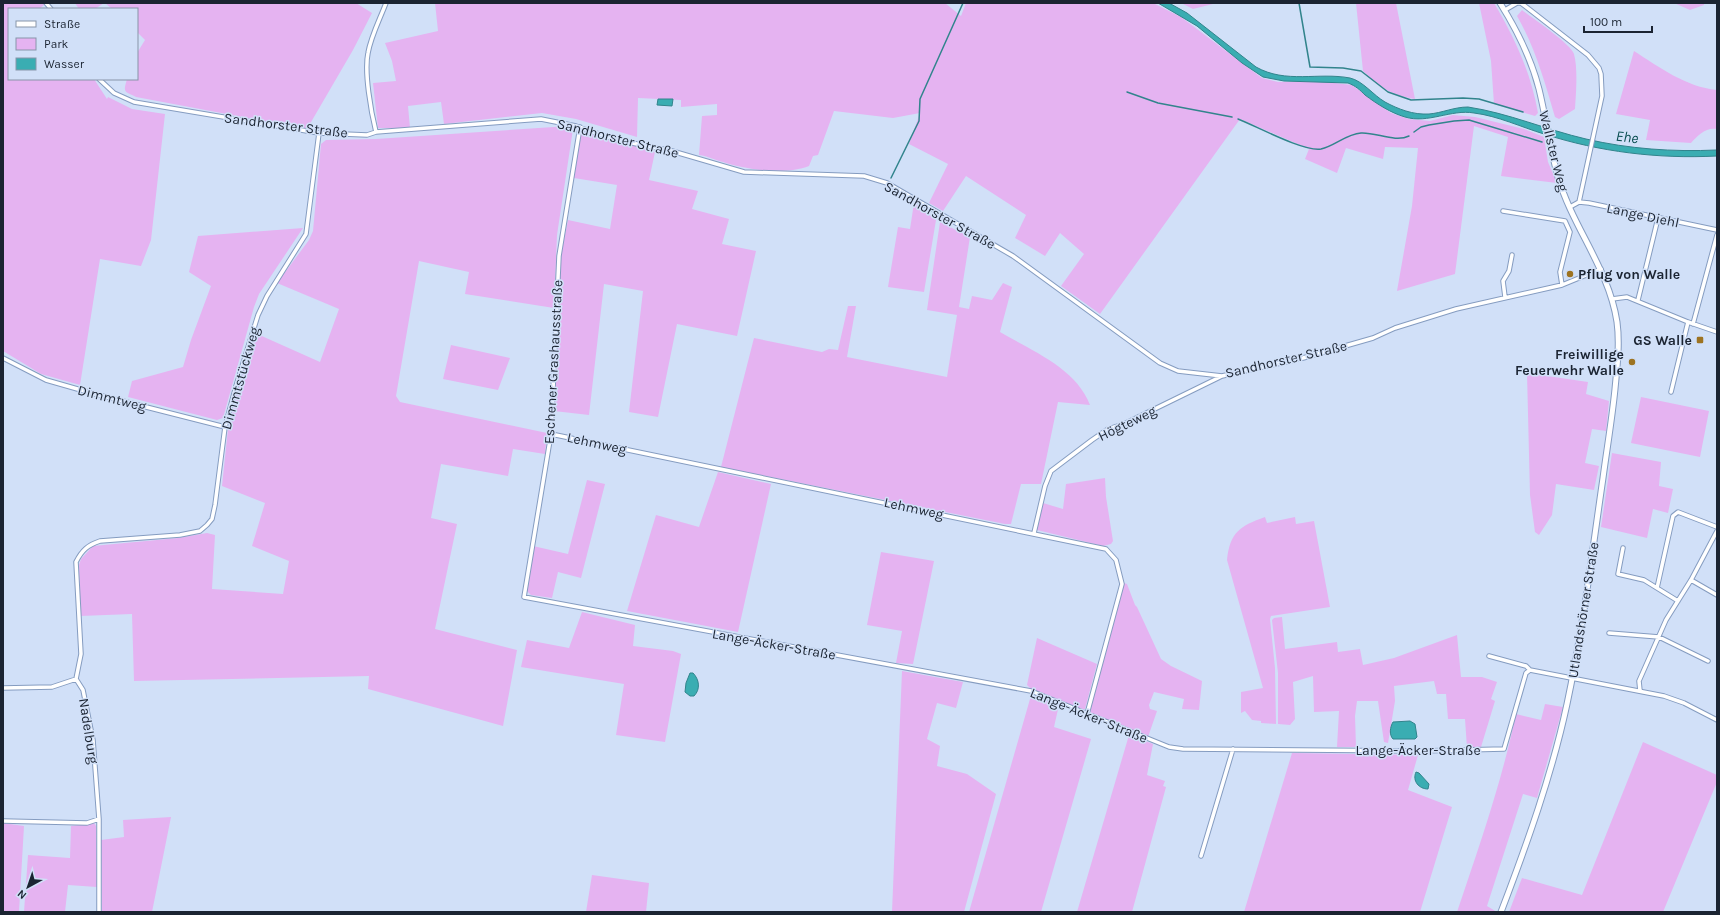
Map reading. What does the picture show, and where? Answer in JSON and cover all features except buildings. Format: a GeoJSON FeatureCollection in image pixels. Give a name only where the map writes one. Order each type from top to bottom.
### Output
{"type":"FeatureCollection","features":[{"type":"Feature","properties":{"kind":"street"},"geometry":{"type":"LineString","coordinates":[[376,132],[371,110],[367,64],[368,52],[386,3]]}},
{"type":"Feature","properties":{"kind":"street","name":"Wallster Weg"},"geometry":{"type":"LineString","coordinates":[[1500,3],[1522,43],[1531,64],[1546,121],[1559,180],[1570,207],[1601,269],[1612,299]]}},
{"type":"Feature","properties":{"kind":"street"},"geometry":{"type":"LineString","coordinates":[[1505,10],[1517,3],[1521,3],[1588,55],[1599,68],[1603,87],[1594,137],[1580,202],[1570,207]]}},
{"type":"Feature","properties":{"kind":"street","name":"Sandhorster Straße"},"geometry":{"type":"LineString","coordinates":[[100,80],[114,93],[134,102],[320,132],[367,135],[376,132],[541,119],[580,127],[616,140],[672,151],[736,170],[754,173],[804,173],[864,176],[887,183],[1013,256],[1160,363],[1178,371],[1222,376],[1303,358],[1373,338],[1396,328],[1456,309],[1562,285],[1601,269]]}},
{"type":"Feature","properties":{"kind":"street","name":"Eschener Grashausstraße"},"geometry":{"type":"LineString","coordinates":[[524,597],[551,434],[559,256],[580,127]]}},
{"type":"Feature","properties":{"kind":"street","name":"Dimmtstückweg"},"geometry":{"type":"LineString","coordinates":[[100,541],[180,535],[200,531],[207,526],[212,519],[225,427],[258,315],[267,296],[306,234],[320,132]]}},
{"type":"Feature","properties":{"kind":"street","name":"Lange Diehl"},"geometry":{"type":"LineString","coordinates":[[1580,202],[1717,230]]}},
{"type":"Feature","properties":{"kind":"street"},"geometry":{"type":"LineString","coordinates":[[1503,210],[1565,221],[1570,232],[1560,272],[1562,285]]}},
{"type":"Feature","properties":{"kind":"street"},"geometry":{"type":"LineString","coordinates":[[1638,300],[1658,218]]}},
{"type":"Feature","properties":{"kind":"street"},"geometry":{"type":"LineString","coordinates":[[1694,324],[1717,235]]}},
{"type":"Feature","properties":{"kind":"street"},"geometry":{"type":"LineString","coordinates":[[1505,297],[1503,281],[1509,271],[1512,255]]}},
{"type":"Feature","properties":{"kind":"street"},"geometry":{"type":"LineString","coordinates":[[1612,299],[1628,297],[1638,300],[1688,322],[1717,332]]}},
{"type":"Feature","properties":{"kind":"street","name":"Utlandshörner Straße"},"geometry":{"type":"LineString","coordinates":[[1501,912],[1544,790],[1562,725],[1572,679],[1588,584],[1617,372],[1618,337],[1612,299]]}},
{"type":"Feature","properties":{"kind":"street"},"geometry":{"type":"LineString","coordinates":[[1671,392],[1688,322]]}},
{"type":"Feature","properties":{"kind":"street","name":"Dimmtweg"},"geometry":{"type":"LineString","coordinates":[[3,358],[46,380],[225,427]]}},
{"type":"Feature","properties":{"kind":"street","name":"Högteweg"},"geometry":{"type":"LineString","coordinates":[[1034,533],[1045,486],[1051,471],[1092,440],[1108,430],[1222,376]]}},
{"type":"Feature","properties":{"kind":"street","name":"Lehmweg"},"geometry":{"type":"LineString","coordinates":[[551,434],[1098,546],[1111,552],[1116,560],[1122,584],[1087,714]]}},
{"type":"Feature","properties":{"kind":"street"},"geometry":{"type":"LineString","coordinates":[[1657,588],[1673,516],[1678,512],[1717,527]]}},
{"type":"Feature","properties":{"kind":"street"},"geometry":{"type":"LineString","coordinates":[[1640,691],[1639,682],[1666,620],[1691,580],[1717,531]]}},
{"type":"Feature","properties":{"kind":"street","name":"Nadelburg"},"geometry":{"type":"LineString","coordinates":[[99,912],[99,819],[93,740],[83,690],[76,679],[81,654],[76,562],[81,552],[88,546],[100,541]]}},
{"type":"Feature","properties":{"kind":"street"},"geometry":{"type":"LineString","coordinates":[[1623,548],[1618,574],[1644,580],[1678,601]]}},
{"type":"Feature","properties":{"kind":"street"},"geometry":{"type":"LineString","coordinates":[[1691,580],[1717,595]]}},
{"type":"Feature","properties":{"kind":"street","name":"Lange-Äcker-Straße"},"geometry":{"type":"LineString","coordinates":[[524,597],[1021,689],[1044,696],[1169,747],[1183,749],[1420,751],[1504,749],[1526,673],[1530,670]]}},
{"type":"Feature","properties":{"kind":"street"},"geometry":{"type":"LineString","coordinates":[[1609,633],[1659,637],[1708,661]]}},
{"type":"Feature","properties":{"kind":"street"},"geometry":{"type":"LineString","coordinates":[[1489,656],[1526,666],[1530,670],[1664,696],[1684,703],[1717,720]]}},
{"type":"Feature","properties":{"kind":"street"},"geometry":{"type":"LineString","coordinates":[[3,688],[52,687],[76,679]]}},
{"type":"Feature","properties":{"kind":"street"},"geometry":{"type":"LineString","coordinates":[[1201,856],[1233,749]]}},
{"type":"Feature","properties":{"kind":"street"},"geometry":{"type":"LineString","coordinates":[[3,821],[86,823],[99,819]]}},
{"type":"Feature","properties":{"kind":"green space"},"geometry":{"type":"Polygon","coordinates":[[[3,3],[43,3],[44,5],[40,8],[8,8],[8,80],[95,80],[107,99],[108,97],[132,109],[165,114],[151,240],[141,266],[100,259],[80,385],[41,374],[3,351],[3,3]]]}},
{"type":"Feature","properties":{"kind":"green space"},"geometry":{"type":"Polygon","coordinates":[[[75,3],[104,3],[96,8],[78,8],[75,3]]]}},
{"type":"Feature","properties":{"kind":"green space"},"geometry":{"type":"Polygon","coordinates":[[[105,3],[356,3],[372,13],[353,50],[307,129],[136,97],[127,92],[125,89],[127,80],[138,80],[138,51],[145,40],[138,33],[138,8],[111,8],[105,3]]]}},
{"type":"Feature","properties":{"kind":"green space"},"geometry":{"type":"Polygon","coordinates":[[[435,3],[945,3],[961,16],[966,3],[1153,3],[1181,17],[1262,78],[1278,82],[1317,81],[1352,85],[1391,113],[1409,119],[1430,121],[1453,115],[1475,117],[1524,129],[1544,137],[1548,162],[1557,183],[1501,176],[1508,137],[1474,126],[1455,274],[1397,291],[1412,206],[1418,148],[1385,147],[1383,159],[1346,148],[1337,173],[1305,159],[1309,149],[1240,119],[1100,314],[1061,286],[1084,254],[1060,233],[1045,256],[1015,238],[1026,215],[966,176],[943,211],[929,203],[948,164],[909,144],[920,113],[893,118],[834,111],[818,155],[813,156],[809,166],[800,169],[778,171],[733,165],[699,155],[702,116],[717,115],[717,104],[681,107],[681,100],[638,98],[637,137],[576,119],[542,113],[444,124],[441,102],[408,106],[410,128],[378,128],[373,83],[396,81],[392,61],[385,43],[438,31],[435,3]]]}},
{"type":"Feature","properties":{"kind":"green space"},"geometry":{"type":"Polygon","coordinates":[[[1181,3],[1217,3],[1193,9],[1181,3]]]}},
{"type":"Feature","properties":{"kind":"green space"},"geometry":{"type":"Polygon","coordinates":[[[1356,3],[1396,3],[1415,99],[1387,90],[1363,71],[1356,3]]]}},
{"type":"Feature","properties":{"kind":"green space"},"geometry":{"type":"Polygon","coordinates":[[[1479,3],[1494,3],[1509,29],[1527,70],[1538,113],[1535,116],[1494,104],[1491,61],[1479,3]]]}},
{"type":"Feature","properties":{"kind":"green space"},"geometry":{"type":"Polygon","coordinates":[[[1674,3],[1704,3],[1704,5],[1690,10],[1674,3]]]}},
{"type":"Feature","properties":{"kind":"green space"},"geometry":{"type":"Polygon","coordinates":[[[1522,10],[1559,38],[1574,54],[1576,74],[1575,109],[1559,119],[1555,117],[1534,53],[1517,16],[1522,10]]]}},
{"type":"Feature","properties":{"kind":"green space"},"geometry":{"type":"Polygon","coordinates":[[[1634,51],[1663,70],[1684,81],[1694,85],[1717,90],[1717,129],[1709,129],[1699,135],[1691,143],[1646,140],[1650,120],[1616,114],[1634,51]]]}},
{"type":"Feature","properties":{"kind":"green space"},"geometry":{"type":"Polygon","coordinates":[[[569,126],[573,129],[557,235],[554,308],[465,294],[469,272],[419,261],[396,396],[400,402],[547,433],[545,454],[513,449],[508,476],[441,464],[431,518],[457,524],[435,629],[517,650],[503,726],[368,689],[369,676],[134,681],[132,614],[80,616],[79,565],[81,559],[93,546],[178,538],[207,533],[215,535],[212,589],[283,594],[289,561],[252,546],[265,503],[222,486],[228,429],[237,391],[255,333],[320,362],[339,309],[277,283],[309,240],[313,231],[321,144],[326,140],[376,139],[569,126]]]}},
{"type":"Feature","properties":{"kind":"green space"},"geometry":{"type":"Polygon","coordinates":[[[581,131],[655,152],[649,180],[698,191],[692,209],[729,219],[722,244],[756,251],[737,336],[677,324],[658,417],[629,412],[643,291],[604,284],[589,415],[554,411],[561,255],[568,220],[610,229],[617,185],[574,178],[581,131]]]}},
{"type":"Feature","properties":{"kind":"green space"},"geometry":{"type":"Polygon","coordinates":[[[914,203],[936,220],[924,292],[888,287],[898,227],[910,229],[914,203]]]}},
{"type":"Feature","properties":{"kind":"green space"},"geometry":{"type":"Polygon","coordinates":[[[940,222],[970,237],[959,307],[969,309],[972,296],[992,300],[1003,283],[1012,287],[1000,332],[1039,354],[1064,371],[1075,381],[1090,405],[1058,402],[1041,484],[1021,484],[1011,524],[721,467],[754,338],[822,352],[829,349],[838,350],[848,306],[856,306],[847,357],[947,377],[957,315],[927,310],[940,222]]]}},
{"type":"Feature","properties":{"kind":"green space"},"geometry":{"type":"Polygon","coordinates":[[[303,228],[259,294],[223,418],[217,420],[128,397],[132,381],[183,367],[191,340],[211,286],[189,272],[198,236],[303,228]]]}},
{"type":"Feature","properties":{"kind":"green space"},"geometry":{"type":"Polygon","coordinates":[[[451,345],[510,358],[498,390],[443,379],[451,345]]]}},
{"type":"Feature","properties":{"kind":"green space"},"geometry":{"type":"Polygon","coordinates":[[[1527,373],[1588,382],[1586,394],[1609,401],[1606,431],[1592,429],[1585,463],[1599,466],[1594,490],[1556,484],[1552,515],[1539,535],[1535,532],[1530,495],[1527,373]]]}},
{"type":"Feature","properties":{"kind":"green space"},"geometry":{"type":"Polygon","coordinates":[[[1641,397],[1709,411],[1700,457],[1631,443],[1641,397]]]}},
{"type":"Feature","properties":{"kind":"green space"},"geometry":{"type":"Polygon","coordinates":[[[1612,453],[1661,462],[1659,486],[1673,489],[1668,513],[1653,509],[1647,538],[1601,527],[1612,453]]]}},
{"type":"Feature","properties":{"kind":"green space"},"geometry":{"type":"Polygon","coordinates":[[[718,472],[771,484],[738,632],[627,611],[656,515],[699,527],[718,472]]]}},
{"type":"Feature","properties":{"kind":"green space"},"geometry":{"type":"Polygon","coordinates":[[[1105,478],[1106,497],[1113,541],[1111,544],[1103,546],[1037,530],[1043,503],[1063,509],[1066,484],[1105,478]]]}},
{"type":"Feature","properties":{"kind":"green space"},"geometry":{"type":"Polygon","coordinates":[[[587,480],[605,484],[581,578],[558,572],[552,598],[531,595],[526,590],[533,546],[568,554],[587,480]]]}},
{"type":"Feature","properties":{"kind":"green space"},"geometry":{"type":"Polygon","coordinates":[[[1265,517],[1267,523],[1295,517],[1296,524],[1314,521],[1330,607],[1271,616],[1270,619],[1275,668],[1276,724],[1261,723],[1261,721],[1252,720],[1245,711],[1241,713],[1241,692],[1263,688],[1227,560],[1228,550],[1234,536],[1238,531],[1243,527],[1265,517]]]}},
{"type":"Feature","properties":{"kind":"green space"},"geometry":{"type":"Polygon","coordinates":[[[881,552],[934,561],[913,664],[896,663],[902,631],[867,625],[881,552]]]}},
{"type":"Feature","properties":{"kind":"green space"},"geometry":{"type":"Polygon","coordinates":[[[1124,583],[1127,584],[1135,605],[1161,659],[1171,666],[1202,681],[1199,710],[1182,709],[1184,699],[1154,692],[1149,705],[1150,709],[1157,711],[1148,737],[1091,714],[1090,710],[1124,583]]]}},
{"type":"Feature","properties":{"kind":"green space"},"geometry":{"type":"Polygon","coordinates":[[[582,612],[635,625],[633,646],[673,651],[681,654],[665,742],[616,735],[624,684],[521,667],[527,640],[569,648],[582,612]]]}},
{"type":"Feature","properties":{"kind":"green space"},"geometry":{"type":"Polygon","coordinates":[[[1282,617],[1285,649],[1337,642],[1338,652],[1360,649],[1363,665],[1394,658],[1457,635],[1461,677],[1482,677],[1497,682],[1491,699],[1495,701],[1481,747],[1467,748],[1465,719],[1448,719],[1446,694],[1437,694],[1434,681],[1394,686],[1395,701],[1388,743],[1384,742],[1378,701],[1357,701],[1355,716],[1356,747],[1337,747],[1339,711],[1314,712],[1313,676],[1293,682],[1295,719],[1290,725],[1278,724],[1278,673],[1272,620],[1274,618],[1282,617]]]}},
{"type":"Feature","properties":{"kind":"green space"},"geometry":{"type":"Polygon","coordinates":[[[1037,638],[1097,664],[1085,709],[1081,709],[1031,689],[1027,685],[1037,638]]]}},
{"type":"Feature","properties":{"kind":"green space"},"geometry":{"type":"Polygon","coordinates":[[[902,671],[963,682],[956,708],[937,703],[927,739],[940,746],[937,766],[967,774],[996,794],[964,912],[892,912],[902,671]]]}},
{"type":"Feature","properties":{"kind":"green space"},"geometry":{"type":"Polygon","coordinates":[[[1033,696],[1059,705],[1054,727],[1091,739],[1041,912],[969,912],[1030,699],[1033,696]]]}},
{"type":"Feature","properties":{"kind":"green space"},"geometry":{"type":"Polygon","coordinates":[[[1545,704],[1563,707],[1537,798],[1523,794],[1487,906],[1497,912],[1457,912],[1497,789],[1516,714],[1541,720],[1545,704]]]}},
{"type":"Feature","properties":{"kind":"green space"},"geometry":{"type":"Polygon","coordinates":[[[1129,735],[1153,744],[1147,775],[1165,781],[1163,786],[1166,787],[1132,912],[1077,912],[1129,735]]]}},
{"type":"Feature","properties":{"kind":"green space"},"geometry":{"type":"Polygon","coordinates":[[[1643,742],[1717,775],[1717,782],[1663,912],[1509,912],[1522,878],[1582,895],[1643,742]]]}},
{"type":"Feature","properties":{"kind":"green space"},"geometry":{"type":"Polygon","coordinates":[[[1292,753],[1418,755],[1408,790],[1452,807],[1420,912],[1244,912],[1292,753]]]}},
{"type":"Feature","properties":{"kind":"green space"},"geometry":{"type":"Polygon","coordinates":[[[171,817],[152,912],[102,912],[101,840],[124,837],[123,820],[171,817]]]}},
{"type":"Feature","properties":{"kind":"green space"},"geometry":{"type":"Polygon","coordinates":[[[3,823],[24,826],[19,912],[3,912],[3,823]]]}},
{"type":"Feature","properties":{"kind":"green space"},"geometry":{"type":"Polygon","coordinates":[[[94,823],[96,826],[97,887],[68,885],[65,912],[24,912],[28,855],[70,858],[71,826],[94,823]]]}},
{"type":"Feature","properties":{"kind":"green space"},"geometry":{"type":"Polygon","coordinates":[[[592,875],[649,883],[646,912],[586,912],[592,875]]]}},
{"type":"Feature","properties":{"kind":"water"},"geometry":{"type":"Polygon","coordinates":[[[1158,3],[1169,3],[1187,13],[1256,67],[1267,72],[1279,75],[1302,77],[1326,76],[1350,78],[1364,85],[1385,102],[1406,111],[1417,114],[1429,114],[1468,107],[1498,113],[1586,139],[1651,149],[1684,151],[1717,150],[1717,156],[1695,157],[1651,155],[1608,150],[1565,140],[1483,114],[1465,112],[1422,119],[1405,117],[1384,108],[1356,87],[1348,83],[1284,81],[1263,77],[1242,63],[1197,26],[1158,3]]]}},
{"type":"Feature","properties":{"kind":"water"},"geometry":{"type":"Polygon","coordinates":[[[658,99],[673,99],[672,106],[657,105],[658,99]]]}},
{"type":"Feature","properties":{"kind":"water"},"geometry":{"type":"Polygon","coordinates":[[[690,673],[695,675],[698,681],[698,690],[694,696],[690,696],[685,692],[686,683],[690,673]]]}},
{"type":"Feature","properties":{"kind":"water"},"geometry":{"type":"Polygon","coordinates":[[[1410,721],[1415,724],[1417,737],[1415,739],[1393,739],[1390,731],[1393,722],[1410,721]]]}},
{"type":"Feature","properties":{"kind":"water"},"geometry":{"type":"Polygon","coordinates":[[[1416,772],[1419,773],[1429,784],[1428,789],[1422,788],[1417,784],[1415,778],[1416,772]]]}},
{"type":"Feature","properties":{"kind":"waterway"},"geometry":{"type":"LineString","coordinates":[[891,178],[919,121],[920,99],[963,3]]}},
{"type":"Feature","properties":{"kind":"waterway"},"geometry":{"type":"LineString","coordinates":[[1299,3],[1310,67],[1343,68],[1361,71],[1388,92],[1411,100],[1463,98],[1479,99],[1523,112]]}},
{"type":"Feature","properties":{"kind":"waterway"},"geometry":{"type":"LineString","coordinates":[[1127,92],[1158,103],[1232,117]]}},
{"type":"Feature","properties":{"kind":"waterway"},"geometry":{"type":"LineString","coordinates":[[1238,119],[1292,143],[1313,149],[1321,149],[1350,136],[1361,133],[1392,138],[1404,138],[1409,136]]}},
{"type":"Feature","properties":{"kind":"waterway"},"geometry":{"type":"LineString","coordinates":[[1414,132],[1421,127],[1429,125],[1469,120],[1542,142]]}},
{"type":"Feature","properties":{"kind":"place","name":"Pflug von Walle"},"geometry":{"type":"Point","coordinates":[1570,274]}},
{"type":"Feature","properties":{"kind":"place","name":"GS Walle"},"geometry":{"type":"Point","coordinates":[1700,340]}},
{"type":"Feature","properties":{"kind":"place","name":"Freiwillige Feuerwehr Walle"},"geometry":{"type":"Point","coordinates":[1632,362]}},
{"type":"Feature","properties":{"kind":"water label","name":"Ehe"},"geometry":{"type":"Point","coordinates":[1627,137]}}]}
